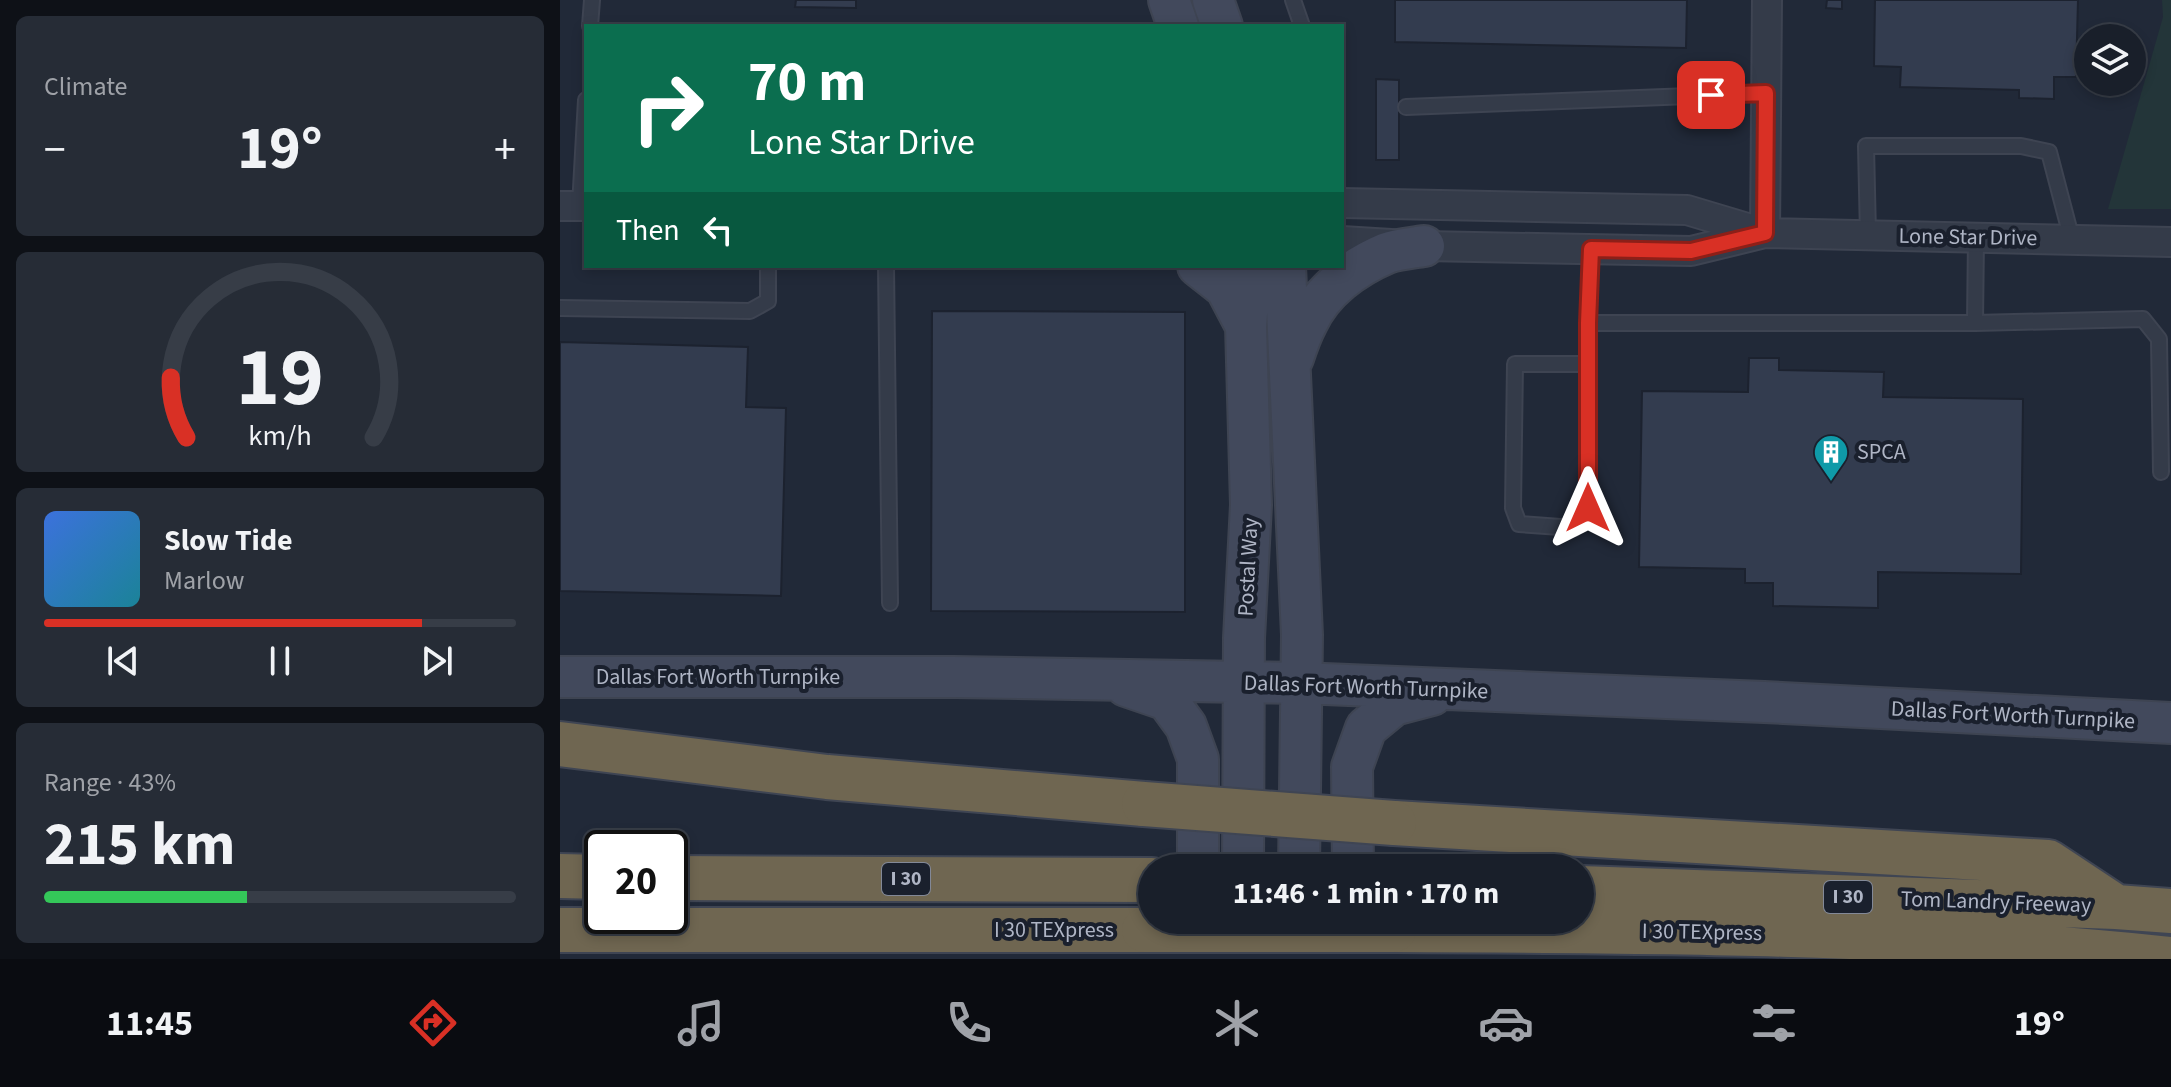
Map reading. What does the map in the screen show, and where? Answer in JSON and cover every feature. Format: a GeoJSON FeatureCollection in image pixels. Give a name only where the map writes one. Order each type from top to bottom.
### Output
{"type":"FeatureCollection","features":[{"type":"Feature","properties":{"kind":"highway"},"geometry":{"type":"LineString","coordinates":[[560,744],[827,777],[1144,804],[1394,823],[2048,862],[2116,907]]}},
{"type":"Feature","properties":{"kind":"highway"},"geometry":{"type":"LineString","coordinates":[[560,876],[584,877]]}},
{"type":"Feature","properties":{"kind":"highway","name":"I 30"},"geometry":{"type":"LineString","coordinates":[[688,878],[1138,880]]}},
{"type":"Feature","properties":{"kind":"highway","name":"Tom Landry Freeway"},"geometry":{"type":"LineString","coordinates":[[1594,888],[2171,911]]}},
{"type":"Feature","properties":{"kind":"highway","name":"I 30 TEXpress"},"geometry":{"type":"LineString","coordinates":[[1594,929],[1856,937],[2107,952],[2171,959]]}},
{"type":"Feature","properties":{"kind":"highway","name":"I 30 TEXpress"},"geometry":{"type":"LineString","coordinates":[[560,930],[1138,930]]}},
{"type":"Feature","properties":{"kind":"main road"},"geometry":{"type":"LineString","coordinates":[[1169,0],[1177,24]]}},
{"type":"Feature","properties":{"kind":"main road"},"geometry":{"type":"LineString","coordinates":[[1213,0],[1221,24]]}},
{"type":"Feature","properties":{"kind":"main road"},"geometry":{"type":"LineString","coordinates":[[1290,366],[1308,321],[1332,288],[1356,269],[1389,252],[1424,246]]}},
{"type":"Feature","properties":{"kind":"main road"},"geometry":{"type":"LineString","coordinates":[[1201,268],[1226,288],[1246,326]]}},
{"type":"Feature","properties":{"kind":"main road","name":"Postal Way"},"geometry":{"type":"LineString","coordinates":[[1243,854],[1243,682],[1251,505],[1246,326],[1251,268]]}},
{"type":"Feature","properties":{"kind":"main road","name":"Postal Way"},"geometry":{"type":"LineString","coordinates":[[1285,268],[1302,635],[1299,854]]}},
{"type":"Feature","properties":{"kind":"main road","name":"Dallas Fort Worth Turnpike"},"geometry":{"type":"LineString","coordinates":[[560,677],[955,677],[1300,683],[2171,723]]}},
{"type":"Feature","properties":{"kind":"main road"},"geometry":{"type":"LineString","coordinates":[[1111,681],[1167,700],[1186,726],[1198,759],[1198,854]]}},
{"type":"Feature","properties":{"kind":"main road"},"geometry":{"type":"LineString","coordinates":[[1353,854],[1352,767],[1366,728],[1394,705],[1447,690]]}},
{"type":"Feature","properties":{"kind":"main road"},"geometry":{"type":"LineString","coordinates":[[1198,934],[1198,959]]}},
{"type":"Feature","properties":{"kind":"main road"},"geometry":{"type":"LineString","coordinates":[[1243,934],[1243,959]]}},
{"type":"Feature","properties":{"kind":"main road"},"geometry":{"type":"LineString","coordinates":[[1299,934],[1299,959]]}},
{"type":"Feature","properties":{"kind":"main road"},"geometry":{"type":"LineString","coordinates":[[1354,959],[1369,934]]}},
{"type":"Feature","properties":{"kind":"street"},"geometry":{"type":"LineString","coordinates":[[1765,233],[1767,0]]}},
{"type":"Feature","properties":{"kind":"street","name":"Lone Star Drive"},"geometry":{"type":"LineString","coordinates":[[1344,203],[1687,210],[1765,233]]}},
{"type":"Feature","properties":{"kind":"street"},"geometry":{"type":"LineString","coordinates":[[1591,249],[1593,207]]}},
{"type":"Feature","properties":{"kind":"street","name":"Lone Star Drive"},"geometry":{"type":"LineString","coordinates":[[1344,241],[1424,246],[1691,251],[1765,233],[2171,242]]}},
{"type":"Feature","properties":{"kind":"lane"},"geometry":{"type":"LineString","coordinates":[[590,24],[592,0]]}},
{"type":"Feature","properties":{"kind":"lane"},"geometry":{"type":"LineString","coordinates":[[1293,0],[1301,24]]}},
{"type":"Feature","properties":{"kind":"lane"},"geometry":{"type":"LineString","coordinates":[[1406,107],[1766,93]]}},
{"type":"Feature","properties":{"kind":"lane"},"geometry":{"type":"LineString","coordinates":[[575,206],[584,119]]}},
{"type":"Feature","properties":{"kind":"lane"},"geometry":{"type":"LineString","coordinates":[[1868,235],[1866,146],[2021,146],[2049,152],[2072,240]]}},
{"type":"Feature","properties":{"kind":"lane"},"geometry":{"type":"LineString","coordinates":[[1975,323],[1976,238]]}},
{"type":"Feature","properties":{"kind":"lane"},"geometry":{"type":"LineString","coordinates":[[1588,364],[1515,364],[1513,508],[1519,524],[1574,528],[1588,508],[1591,249]]}},
{"type":"Feature","properties":{"kind":"lane"},"geometry":{"type":"LineString","coordinates":[[560,308],[750,311],[768,301],[768,268]]}},
{"type":"Feature","properties":{"kind":"lane"},"geometry":{"type":"LineString","coordinates":[[886,268],[890,603]]}},
{"type":"Feature","properties":{"kind":"lane"},"geometry":{"type":"LineString","coordinates":[[1588,323],[1975,323],[2143,319],[2159,339],[2161,472]]}},
{"type":"Feature","properties":{"kind":"shaded area"},"geometry":{"type":"Polygon","coordinates":[[[2162,0],[2171,0],[2171,209],[2108,209],[2140,96],[2146,96],[2146,76],[2163,17],[2162,0]]]}},
{"type":"Feature","properties":{"kind":"building"},"geometry":{"type":"Polygon","coordinates":[[[796,0],[856,0],[856,8],[795,7],[796,0]]]}},
{"type":"Feature","properties":{"kind":"building"},"geometry":{"type":"Polygon","coordinates":[[[1395,0],[1687,0],[1686,48],[1395,42],[1395,0]]]}},
{"type":"Feature","properties":{"kind":"building"},"geometry":{"type":"Polygon","coordinates":[[[1827,0],[1842,0],[1842,9],[1826,8],[1827,0]]]}},
{"type":"Feature","properties":{"kind":"building"},"geometry":{"type":"Polygon","coordinates":[[[1875,0],[2078,0],[2077,24],[2074,24],[2074,77],[2054,77],[2054,99],[2019,98],[2019,90],[1900,87],[1901,67],[1874,66],[1875,0]]]}},
{"type":"Feature","properties":{"kind":"building"},"geometry":{"type":"Polygon","coordinates":[[[1376,79],[1399,80],[1399,160],[1376,160],[1376,79]]]}},
{"type":"Feature","properties":{"kind":"building"},"geometry":{"type":"Polygon","coordinates":[[[932,311],[1185,312],[1185,612],[931,611],[932,311]]]}},
{"type":"Feature","properties":{"kind":"building"},"geometry":{"type":"Polygon","coordinates":[[[560,342],[748,347],[746,407],[786,408],[781,596],[560,591],[560,342]]]}},
{"type":"Feature","properties":{"kind":"building","name":"SPCA"},"geometry":{"type":"Polygon","coordinates":[[[1749,358],[1779,358],[1779,370],[1884,372],[1883,397],[2023,399],[2021,574],[1878,572],[1878,608],[1773,606],[1773,583],[1745,583],[1745,569],[1639,567],[1642,391],[1748,392],[1749,358]]]}},
{"type":"Feature","properties":{"kind":"place","name":"SPCA"},"geometry":{"type":"Point","coordinates":[1831,483]}},
{"type":"Feature","properties":{"kind":"route"},"geometry":{"type":"LineString","coordinates":[[1588,508],[1591,249],[1691,251],[1765,233],[1766,93],[1711,95]]}}]}
